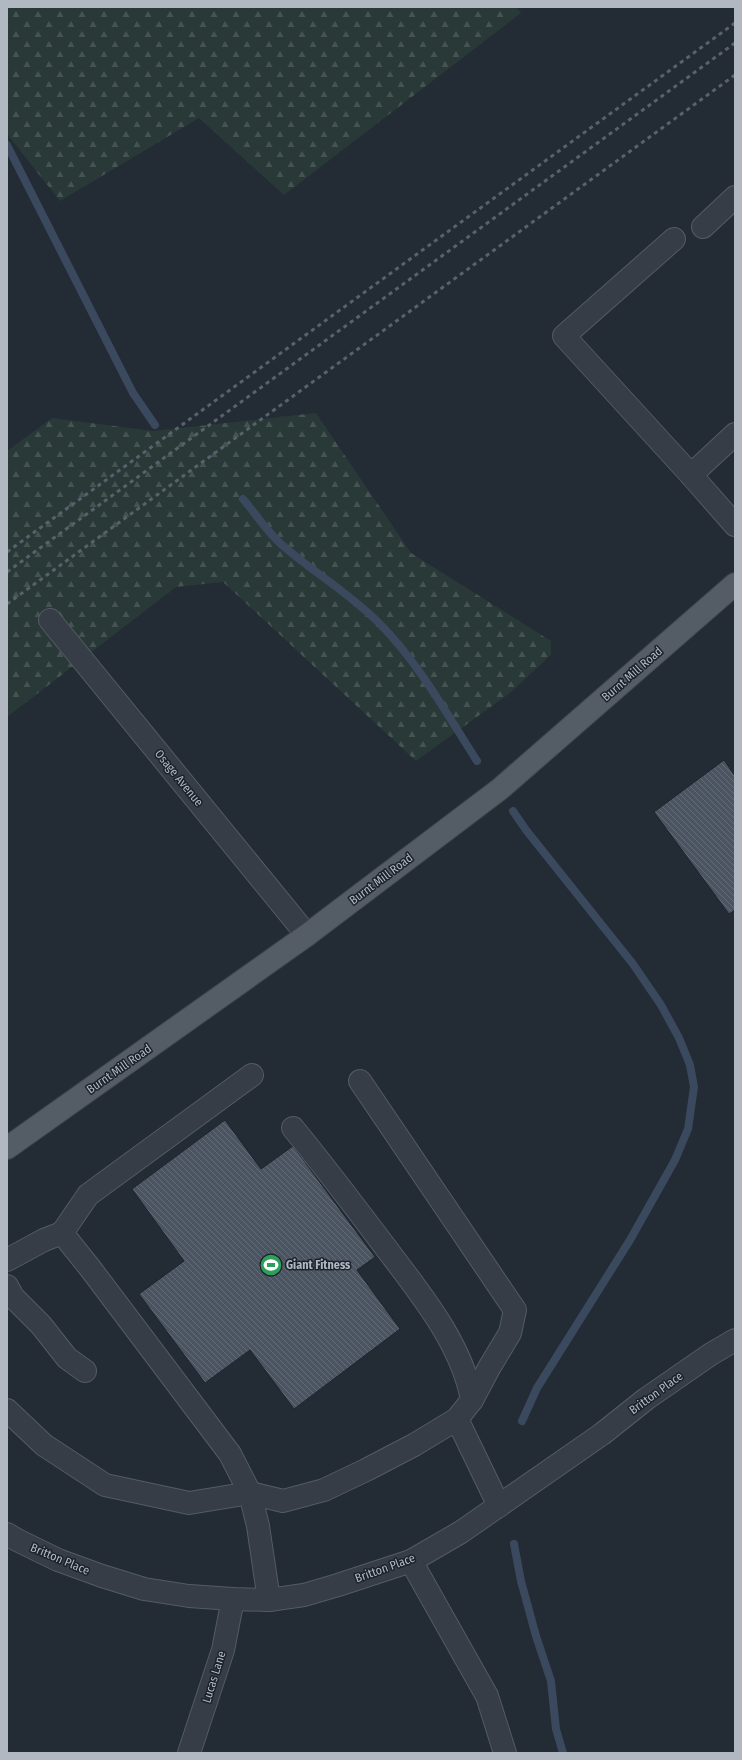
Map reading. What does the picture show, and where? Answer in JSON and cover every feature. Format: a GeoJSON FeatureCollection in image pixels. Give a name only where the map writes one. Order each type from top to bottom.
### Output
{"type":"FeatureCollection","features":[{"type":"Feature","properties":{"kind":"main road","name":"Burnt Mill Road"},"geometry":{"type":"LineString","coordinates":[[7,1148],[307,935],[500,789],[733,591]]}},
{"type":"Feature","properties":{"kind":"street"},"geometry":{"type":"LineString","coordinates":[[703,226],[735,198]]}},
{"type":"Feature","properties":{"kind":"street"},"geometry":{"type":"LineString","coordinates":[[674,239],[564,336],[735,525]]}},
{"type":"Feature","properties":{"kind":"street"},"geometry":{"type":"LineString","coordinates":[[691,475],[735,434]]}},
{"type":"Feature","properties":{"kind":"street","name":"Osage Avenue"},"geometry":{"type":"LineString","coordinates":[[50,620],[307,935]]}},
{"type":"Feature","properties":{"kind":"street"},"geometry":{"type":"LineString","coordinates":[[7,1260],[44,1240],[62,1233],[88,1195],[252,1075]]}},
{"type":"Feature","properties":{"kind":"street"},"geometry":{"type":"LineString","coordinates":[[7,1410],[44,1445],[105,1485],[189,1503],[250,1493],[283,1501],[324,1490],[407,1448],[456,1419],[472,1400],[510,1333],[515,1310],[360,1081]]}},
{"type":"Feature","properties":{"kind":"street"},"geometry":{"type":"LineString","coordinates":[[293,1128],[333,1176],[433,1311],[469,1380],[472,1400]]}},
{"type":"Feature","properties":{"kind":"street"},"geometry":{"type":"LineString","coordinates":[[62,1233],[230,1454],[250,1493],[258,1526],[268,1600]]}},
{"type":"Feature","properties":{"kind":"street"},"geometry":{"type":"LineString","coordinates":[[7,1286],[13,1297],[40,1325],[67,1358],[85,1371]]}},
{"type":"Feature","properties":{"kind":"street","name":"Britton Place"},"geometry":{"type":"LineString","coordinates":[[7,1534],[58,1560],[144,1589],[189,1596],[233,1599],[268,1600],[304,1595],[411,1561],[461,1532],[602,1434],[646,1399],[711,1354],[735,1340]]}},
{"type":"Feature","properties":{"kind":"street"},"geometry":{"type":"LineString","coordinates":[[456,1419],[499,1506]]}},
{"type":"Feature","properties":{"kind":"street"},"geometry":{"type":"LineString","coordinates":[[411,1561],[487,1696],[505,1753]]}},
{"type":"Feature","properties":{"kind":"street","name":"Lucas Lane"},"geometry":{"type":"LineString","coordinates":[[189,1753],[223,1650],[233,1599]]}},
{"type":"Feature","properties":{"kind":"green space"},"geometry":{"type":"Polygon","coordinates":[[[7,7],[516,7],[521,13],[284,195],[199,118],[60,201],[7,134],[7,7]]]}},
{"type":"Feature","properties":{"kind":"green space"},"geometry":{"type":"Polygon","coordinates":[[[316,413],[411,553],[551,641],[551,655],[510,693],[416,761],[223,582],[176,587],[7,717],[7,451],[52,418],[153,431],[316,413]]]}},
{"type":"Feature","properties":{"kind":"building"},"geometry":{"type":"Polygon","coordinates":[[[724,760],[735,776],[735,910],[729,914],[654,812],[724,760]]]}},
{"type":"Feature","properties":{"kind":"building","name":"Giant Fitness"},"geometry":{"type":"Polygon","coordinates":[[[225,1120],[261,1169],[293,1146],[375,1257],[357,1270],[400,1329],[294,1409],[250,1350],[205,1383],[139,1294],[184,1261],[132,1189],[225,1120]]]}},
{"type":"Feature","properties":{"kind":"waterway"},"geometry":{"type":"LineString","coordinates":[[7,145],[133,393],[155,425]]}},
{"type":"Feature","properties":{"kind":"waterway"},"geometry":{"type":"LineString","coordinates":[[243,499],[266,529],[282,545],[356,602],[393,638],[419,671],[477,761]]}},
{"type":"Feature","properties":{"kind":"waterway"},"geometry":{"type":"LineString","coordinates":[[513,811],[526,830],[633,964],[661,1005],[679,1038],[690,1065],[694,1087],[688,1129],[675,1160],[630,1240],[537,1388],[522,1421]]}},
{"type":"Feature","properties":{"kind":"waterway"},"geometry":{"type":"LineString","coordinates":[[514,1544],[521,1581],[536,1636],[551,1681],[556,1729],[563,1753]]}},
{"type":"Feature","properties":{"kind":"railway"},"geometry":{"type":"LineString","coordinates":[[7,552],[735,23]]}},
{"type":"Feature","properties":{"kind":"railway"},"geometry":{"type":"LineString","coordinates":[[7,572],[735,43]]}},
{"type":"Feature","properties":{"kind":"railway"},"geometry":{"type":"LineString","coordinates":[[7,604],[735,75]]}},
{"type":"Feature","properties":{"kind":"place","name":"Giant Fitness"},"geometry":{"type":"Point","coordinates":[271,1265]}}]}
